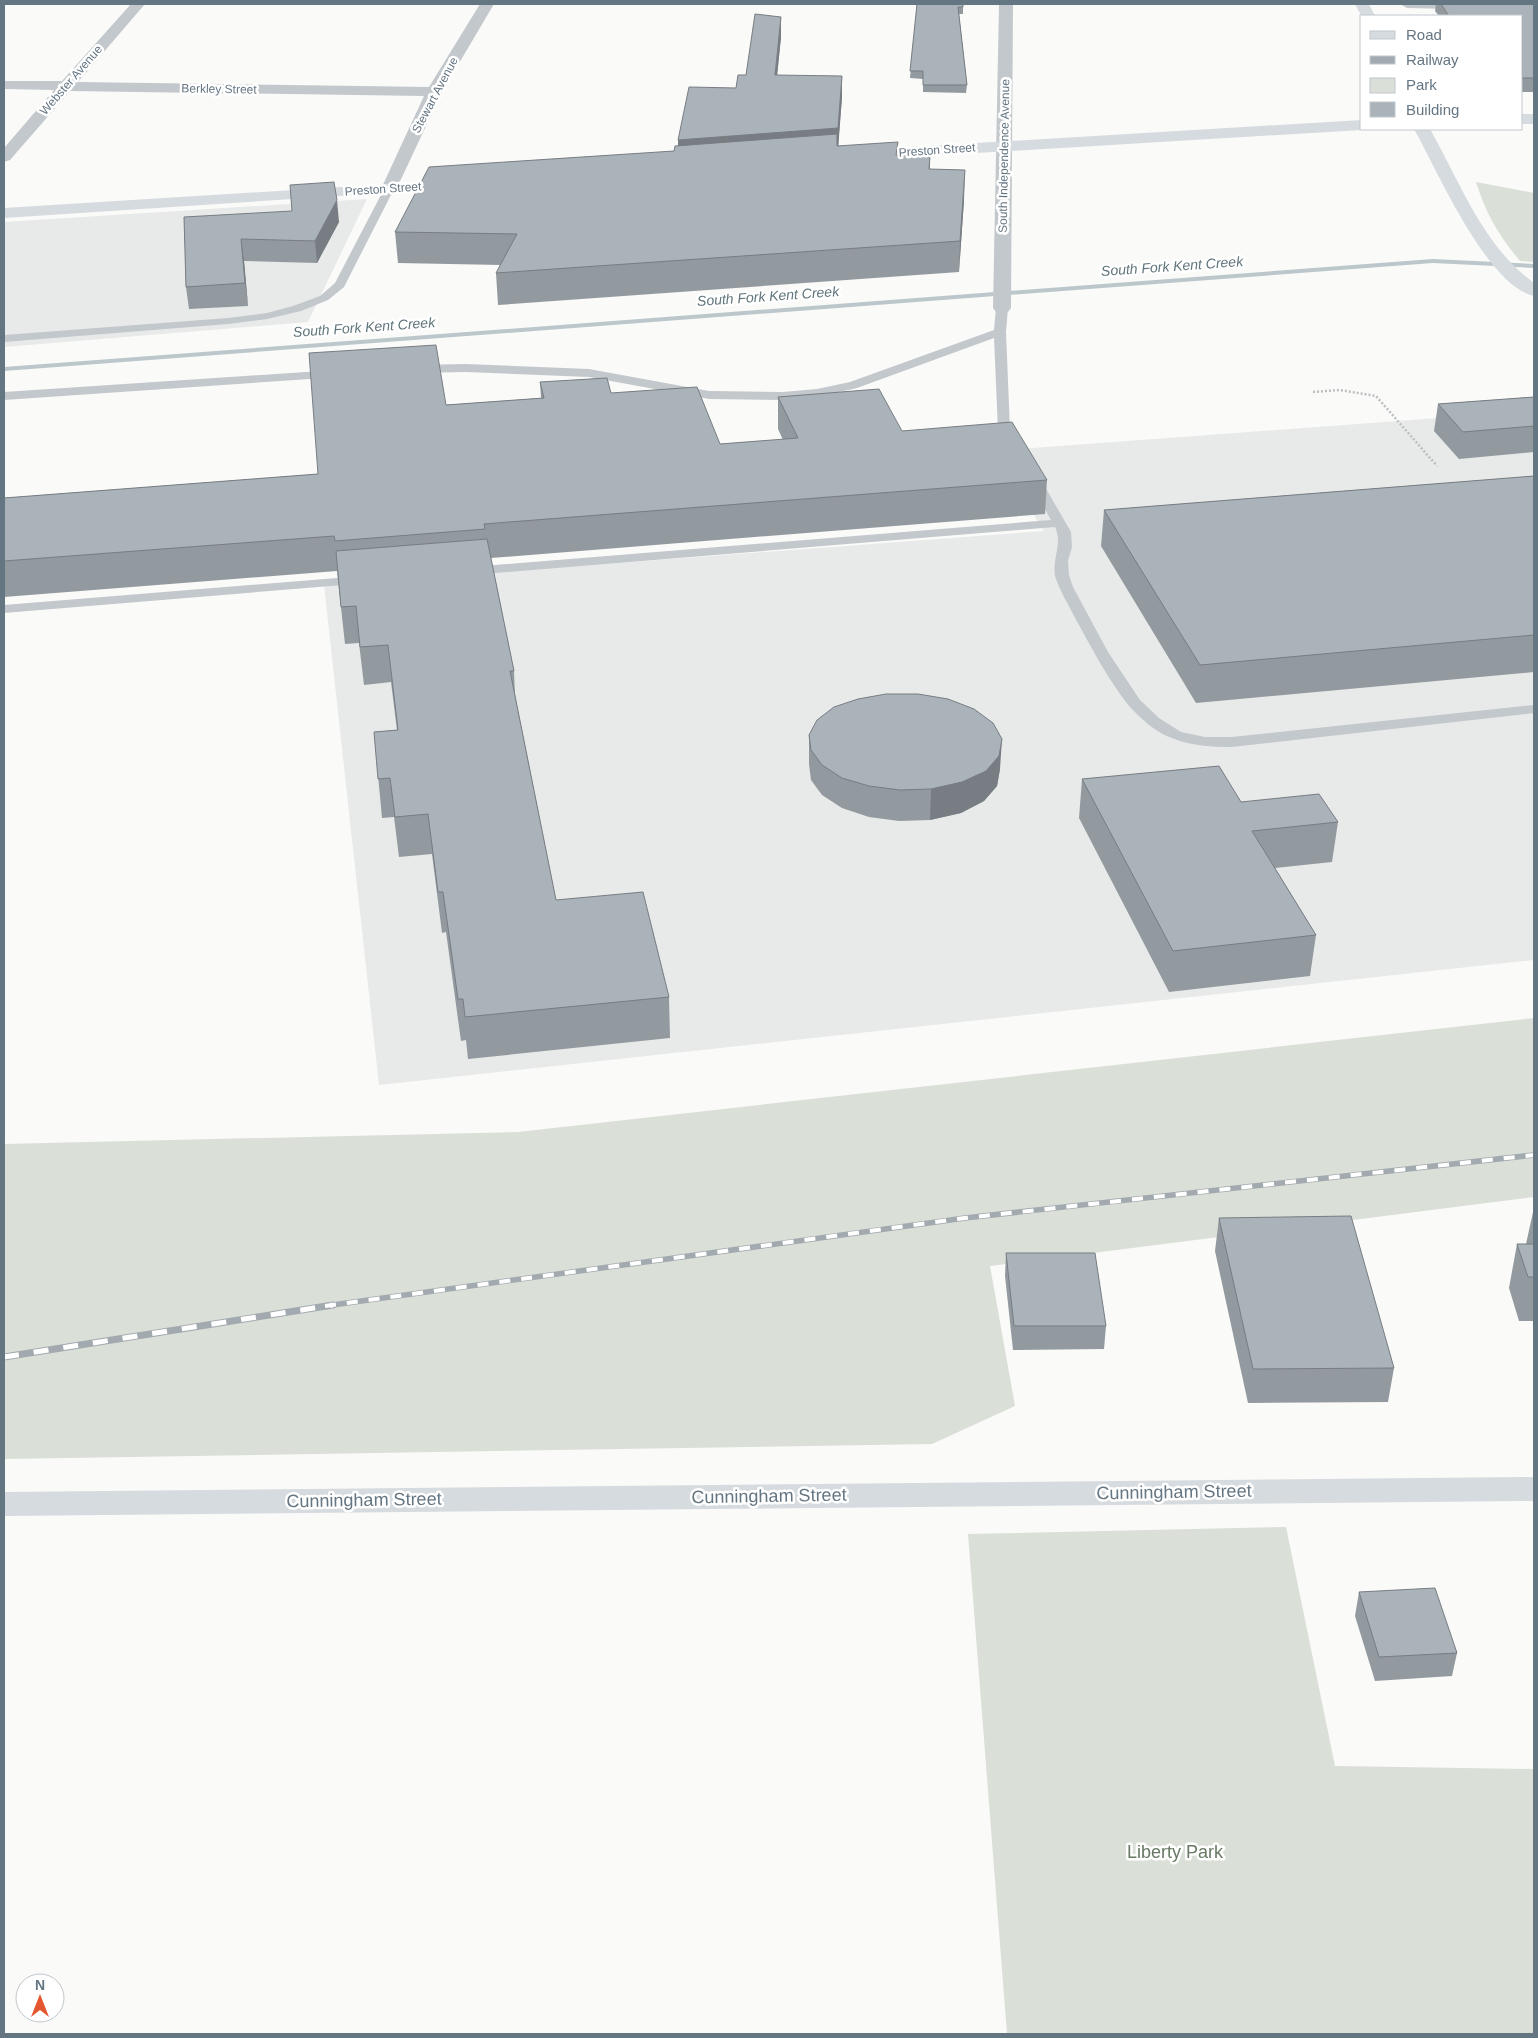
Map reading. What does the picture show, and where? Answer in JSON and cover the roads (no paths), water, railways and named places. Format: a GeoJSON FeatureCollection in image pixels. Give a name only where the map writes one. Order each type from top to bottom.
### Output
{"type":"FeatureCollection","features":[{"type":"Feature","properties":{"kind":"street","name":"Webster Avenue"},"geometry":{"type":"LineString","coordinates":[[4,157],[138,4]]}},
{"type":"Feature","properties":{"kind":"street","name":"Stewart Avenue"},"geometry":{"type":"LineString","coordinates":[[388,189],[434,92],[487,4]]}},
{"type":"Feature","properties":{"kind":"street","name":"South Independence Avenue"},"geometry":{"type":"LineString","coordinates":[[1002,308],[1006,4]]}},
{"type":"Feature","properties":{"kind":"street"},"geometry":{"type":"LineString","coordinates":[[1407,4],[1534,7]]}},
{"type":"Feature","properties":{"kind":"street","name":"Berkley Street"},"geometry":{"type":"LineString","coordinates":[[4,85],[434,92]]}},
{"type":"Feature","properties":{"kind":"street","name":"Preston Street"},"geometry":{"type":"LineString","coordinates":[[845,156],[1360,125]]}},
{"type":"Feature","properties":{"kind":"street"},"geometry":{"type":"LineString","coordinates":[[1423,130],[1487,246],[1527,287]]}},
{"type":"Feature","properties":{"kind":"street","name":"Preston Street"},"geometry":{"type":"LineString","coordinates":[[4,212],[468,184]]}},
{"type":"Feature","properties":{"kind":"street","name":"Cunningham Street"},"geometry":{"type":"LineString","coordinates":[[4,1504],[1534,1489]]}},
{"type":"Feature","properties":{"kind":"lane"},"geometry":{"type":"LineString","coordinates":[[4,339],[228,321],[267,316],[297,309],[324,298],[340,285],[388,189]]}},
{"type":"Feature","properties":{"kind":"lane"},"geometry":{"type":"LineString","coordinates":[[1002,308],[1000,332],[1004,430],[1064,532],[1065,547],[1061,561],[1062,575],[1073,602],[1101,652],[1135,703],[1154,722],[1176,735],[1205,742],[1232,742],[1534,709]]}},
{"type":"Feature","properties":{"kind":"lane"},"geometry":{"type":"LineString","coordinates":[[401,370],[466,368],[588,373],[708,395],[783,396],[817,393],[853,385],[1000,332]]}},
{"type":"Feature","properties":{"kind":"lane"},"geometry":{"type":"LineString","coordinates":[[4,396],[344,374]]}},
{"type":"Feature","properties":{"kind":"lane"},"geometry":{"type":"LineString","coordinates":[[458,572],[1059,523]]}},
{"type":"Feature","properties":{"kind":"lane"},"geometry":{"type":"LineString","coordinates":[[4,609],[379,578]]}},
{"type":"Feature","properties":{"kind":"waterway","name":"South Fork Kent Creek"},"geometry":{"type":"LineString","coordinates":[[4,369],[1433,261],[1534,266]]}},
{"type":"Feature","properties":{"kind":"railway"},"geometry":{"type":"LineString","coordinates":[[325,1306],[965,1218],[1534,1155]]}},
{"type":"Feature","properties":{"kind":"railway"},"geometry":{"type":"LineString","coordinates":[[4,1357],[333,1305]]}},
{"type":"Feature","properties":{"kind":"park label","name":"Liberty Park"},"geometry":{"type":"Point","coordinates":[1175,1852]}}]}
